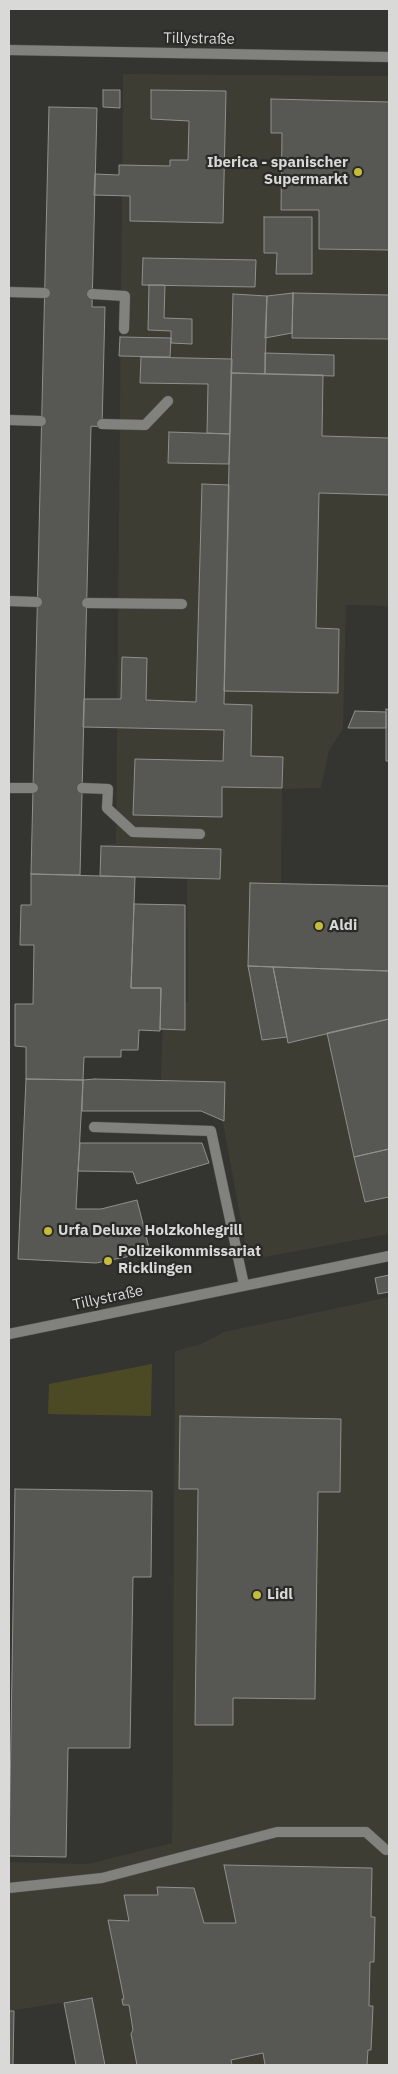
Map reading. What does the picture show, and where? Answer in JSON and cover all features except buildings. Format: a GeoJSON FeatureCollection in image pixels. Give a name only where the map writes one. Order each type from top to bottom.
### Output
{"type":"FeatureCollection","features":[{"type":"Feature","properties":{"kind":"street","name":"Tillystraße"},"geometry":{"type":"LineString","coordinates":[[9,50],[389,58]]}},
{"type":"Feature","properties":{"kind":"street"},"geometry":{"type":"LineString","coordinates":[[9,292],[44,293]]}},
{"type":"Feature","properties":{"kind":"street"},"geometry":{"type":"LineString","coordinates":[[92,294],[124,296],[124,329]]}},
{"type":"Feature","properties":{"kind":"street"},"geometry":{"type":"LineString","coordinates":[[102,424],[145,424],[168,401]]}},
{"type":"Feature","properties":{"kind":"street"},"geometry":{"type":"LineString","coordinates":[[9,420],[41,422]]}},
{"type":"Feature","properties":{"kind":"street"},"geometry":{"type":"LineString","coordinates":[[9,601],[37,602]]}},
{"type":"Feature","properties":{"kind":"street"},"geometry":{"type":"LineString","coordinates":[[87,603],[182,604]]}},
{"type":"Feature","properties":{"kind":"street"},"geometry":{"type":"LineString","coordinates":[[9,788],[33,788]]}},
{"type":"Feature","properties":{"kind":"street"},"geometry":{"type":"LineString","coordinates":[[82,788],[108,789],[107,808],[133,832],[200,834]]}},
{"type":"Feature","properties":{"kind":"street"},"geometry":{"type":"LineString","coordinates":[[94,1127],[212,1131],[244,1284]]}},
{"type":"Feature","properties":{"kind":"street","name":"Tillystraße"},"geometry":{"type":"LineString","coordinates":[[9,1334],[244,1284],[389,1256]]}},
{"type":"Feature","properties":{"kind":"street"},"geometry":{"type":"LineString","coordinates":[[9,1888],[102,1878],[277,1832],[366,1832],[386,1850]]}},
{"type":"Feature","properties":{"kind":"shaded area"},"geometry":{"type":"Polygon","coordinates":[[[123,74],[389,76],[389,606],[346,605],[343,729],[329,751],[321,788],[282,789],[281,883],[389,886],[389,1234],[248,1260],[223,1123],[225,1082],[161,1080],[163,1003],[188,1002],[187,879],[100,876],[101,846],[116,843],[123,74]]]}},
{"type":"Feature","properties":{"kind":"shaded area"},"geometry":{"type":"Polygon","coordinates":[[[389,1297],[389,2065],[106,2065],[92,1998],[9,2011],[10,1862],[88,1864],[172,1843],[175,1351],[201,1344],[224,1332],[389,1297]]]}},
{"type":"Feature","properties":{"kind":"shaded area"},"geometry":{"type":"Polygon","coordinates":[[[152,1364],[151,1416],[48,1414],[49,1384],[152,1364]]]}},
{"type":"Feature","properties":{"kind":"place","name":"Iberica - spanischer Supermarkt"},"geometry":{"type":"Point","coordinates":[358,172]}},
{"type":"Feature","properties":{"kind":"place","name":"Aldi"},"geometry":{"type":"Point","coordinates":[319,926]}},
{"type":"Feature","properties":{"kind":"place","name":"Urfa Deluxe Holzkohlegrill"},"geometry":{"type":"Point","coordinates":[48,1231]}},
{"type":"Feature","properties":{"kind":"place","name":"Polizeikommissariat Ricklingen"},"geometry":{"type":"Point","coordinates":[108,1261]}},
{"type":"Feature","properties":{"kind":"place","name":"Lidl"},"geometry":{"type":"Point","coordinates":[257,1595]}}]}
